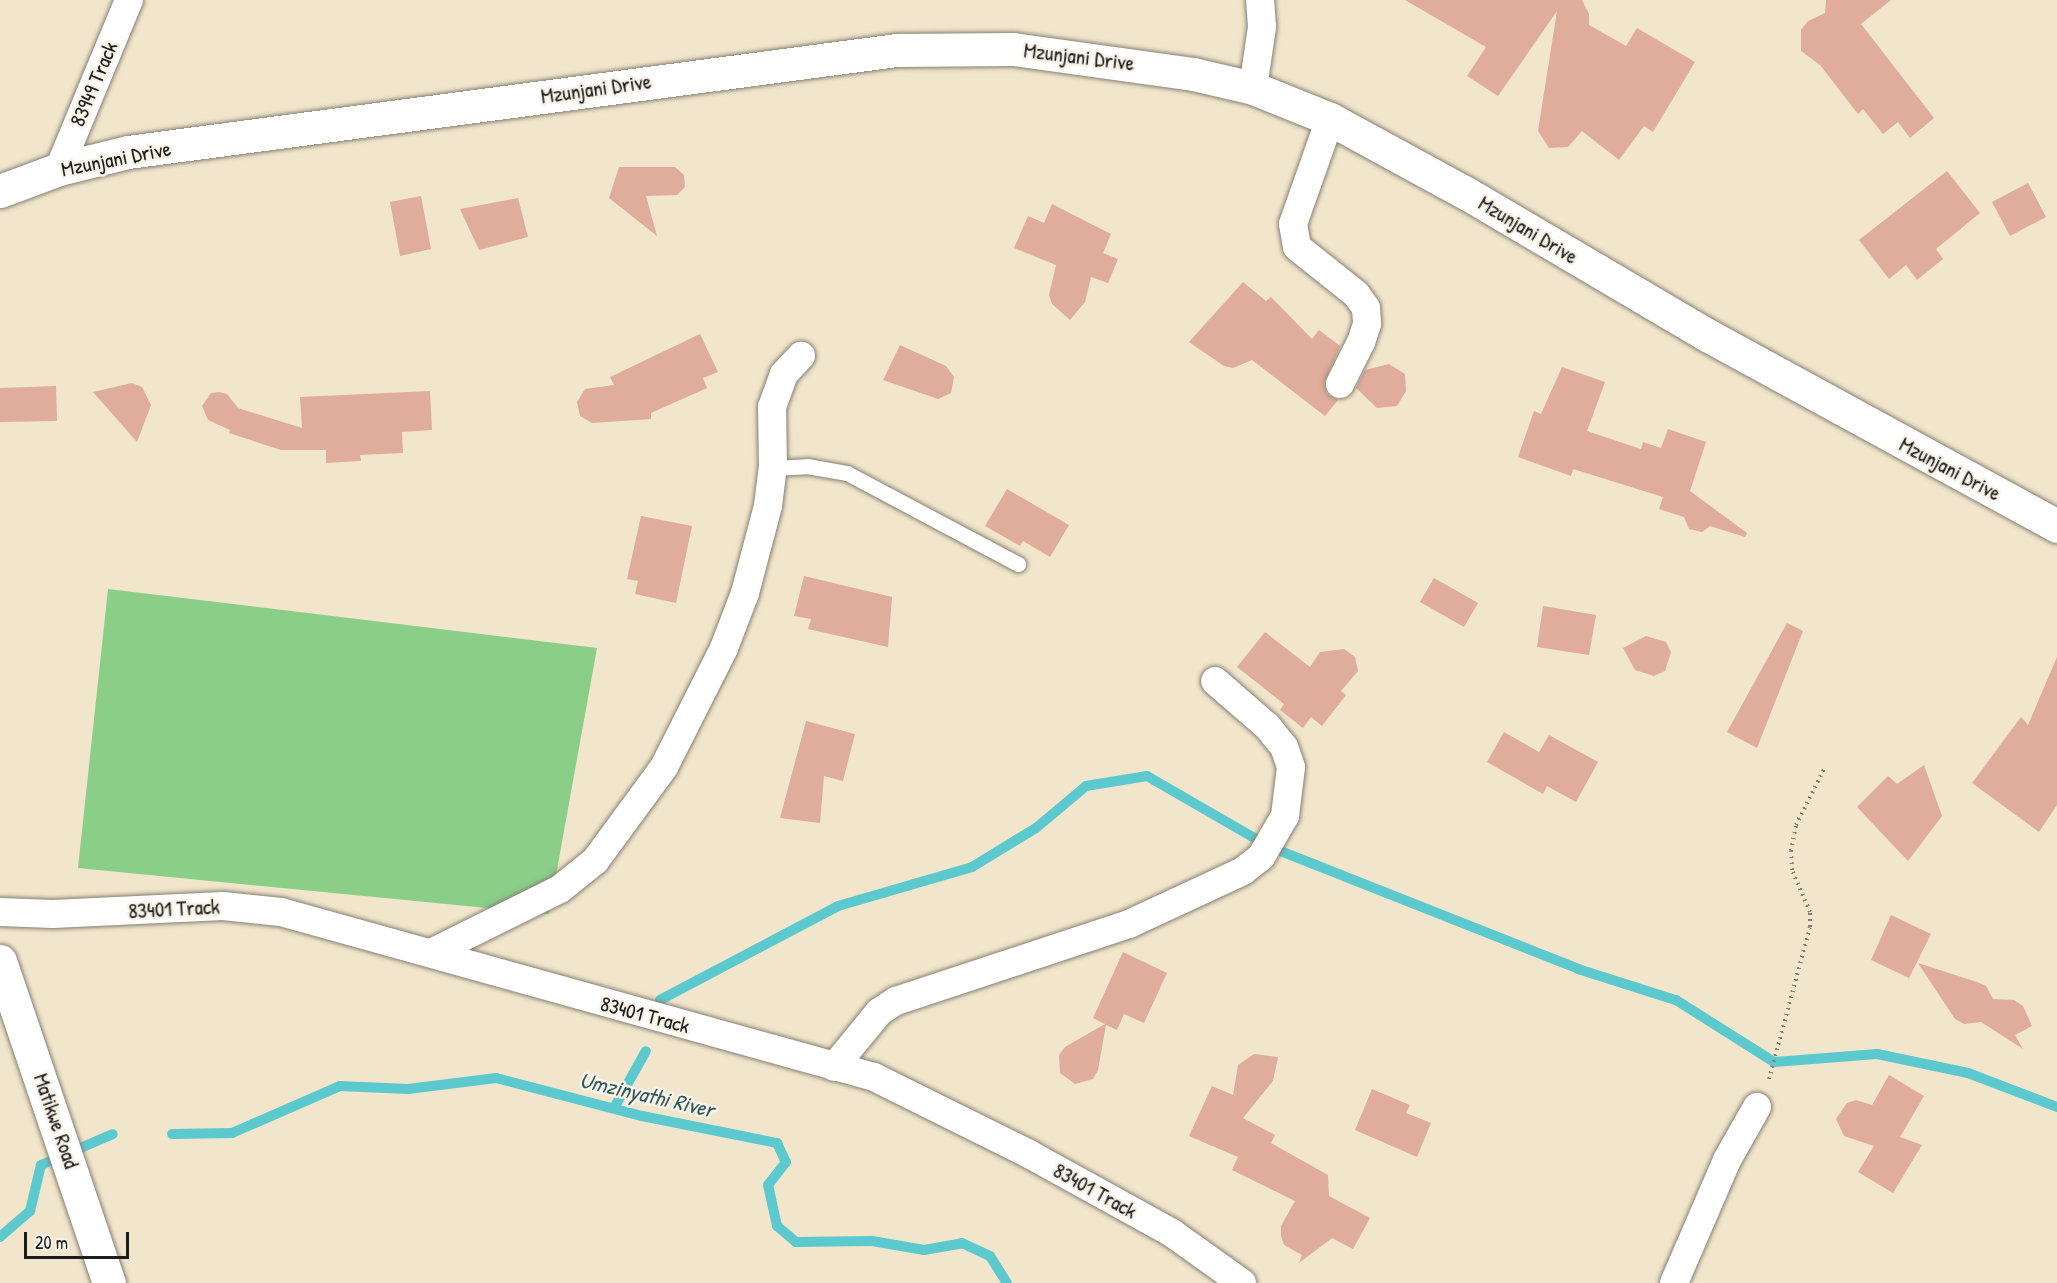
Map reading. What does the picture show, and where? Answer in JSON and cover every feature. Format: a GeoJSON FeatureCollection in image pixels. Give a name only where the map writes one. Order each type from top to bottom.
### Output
{"type":"FeatureCollection","features":[{"type":"Feature","properties":{"kind":"main road","name":"Mzunjani Drive"},"geometry":{"type":"LineString","coordinates":[[0,190],[59,168],[128,153],[897,50],[1013,49],[1193,74],[1253,88],[1330,119],[1466,193],[1707,336],[2057,526]]}},
{"type":"Feature","properties":{"kind":"main road","name":"Matikwe Road"},"geometry":{"type":"LineString","coordinates":[[0,960],[110,1283]]}},
{"type":"Feature","properties":{"kind":"street","name":"83949 Track"},"geometry":{"type":"LineString","coordinates":[[59,168],[129,0]]}},
{"type":"Feature","properties":{"kind":"street"},"geometry":{"type":"LineString","coordinates":[[1253,88],[1262,27],[1260,0]]}},
{"type":"Feature","properties":{"kind":"street"},"geometry":{"type":"LineString","coordinates":[[1330,119],[1293,224],[1297,247],[1356,294],[1366,308],[1367,324],[1362,342],[1340,384]]}},
{"type":"Feature","properties":{"kind":"street"},"geometry":{"type":"LineString","coordinates":[[431,953],[560,889],[596,861],[664,767],[724,648],[748,582],[768,506],[773,468],[772,407],[784,374],[801,356]]}},
{"type":"Feature","properties":{"kind":"street"},"geometry":{"type":"LineString","coordinates":[[834,1067],[879,1012],[896,1001],[1129,924],[1243,872],[1261,857],[1285,816],[1292,767],[1284,747],[1268,727],[1215,681]]}},
{"type":"Feature","properties":{"kind":"street","name":"83401 Track"},"geometry":{"type":"LineString","coordinates":[[0,912],[53,914],[223,906],[281,912],[874,1077],[1029,1154],[1172,1233],[1242,1283]]}},
{"type":"Feature","properties":{"kind":"street"},"geometry":{"type":"LineString","coordinates":[[1674,1283],[1727,1160],[1757,1107]]}},
{"type":"Feature","properties":{"kind":"lane"},"geometry":{"type":"LineString","coordinates":[[773,468],[807,466],[847,473],[1018,564]]}},
{"type":"Feature","properties":{"kind":"path"},"geometry":{"type":"LineString","coordinates":[[1757,1107],[1770,1074],[1805,953],[1810,912],[1792,870],[1791,851],[1796,825],[1825,767]]}},
{"type":"Feature","properties":{"kind":"green space"},"geometry":{"type":"Polygon","coordinates":[[[108,589],[597,648],[549,914],[78,868],[108,589]]]}},
{"type":"Feature","properties":{"kind":"building"},"geometry":{"type":"Polygon","coordinates":[[[1405,0],[1582,0],[1589,14],[1589,25],[1626,46],[1637,28],[1695,62],[1653,132],[1644,126],[1619,160],[1582,131],[1568,147],[1549,148],[1538,131],[1557,11],[1498,96],[1467,76],[1486,47],[1405,0]]]}},
{"type":"Feature","properties":{"kind":"building"},"geometry":{"type":"Polygon","coordinates":[[[1826,0],[1891,0],[1861,24],[1934,118],[1910,138],[1898,122],[1883,134],[1863,109],[1858,114],[1820,65],[1801,51],[1801,30],[1808,21],[1825,13],[1826,0]]]}},
{"type":"Feature","properties":{"kind":"building"},"geometry":{"type":"Polygon","coordinates":[[[619,167],[675,167],[684,175],[685,187],[677,195],[646,196],[657,236],[609,198],[619,167]]]}},
{"type":"Feature","properties":{"kind":"building"},"geometry":{"type":"Polygon","coordinates":[[[1947,171],[1980,213],[1936,249],[1943,259],[1917,280],[1906,265],[1889,279],[1859,240],[1947,171]]]}},
{"type":"Feature","properties":{"kind":"building"},"geometry":{"type":"Polygon","coordinates":[[[2028,183],[2046,217],[2010,236],[1992,202],[2028,183]]]}},
{"type":"Feature","properties":{"kind":"building"},"geometry":{"type":"Polygon","coordinates":[[[421,196],[431,249],[400,256],[390,202],[421,196]]]}},
{"type":"Feature","properties":{"kind":"building"},"geometry":{"type":"Polygon","coordinates":[[[518,198],[528,237],[479,250],[460,209],[518,198]]]}},
{"type":"Feature","properties":{"kind":"building"},"geometry":{"type":"Polygon","coordinates":[[[1052,204],[1111,234],[1103,253],[1118,259],[1108,283],[1091,277],[1085,302],[1070,320],[1052,304],[1049,295],[1056,265],[1014,248],[1028,216],[1044,223],[1052,204]]]}},
{"type":"Feature","properties":{"kind":"building"},"geometry":{"type":"Polygon","coordinates":[[[1243,282],[1266,301],[1271,297],[1312,339],[1319,330],[1340,346],[1324,384],[1327,394],[1338,400],[1325,416],[1252,360],[1233,368],[1224,366],[1189,342],[1243,282]]]}},
{"type":"Feature","properties":{"kind":"building"},"geometry":{"type":"Polygon","coordinates":[[[700,334],[718,372],[703,378],[707,388],[651,413],[651,419],[592,423],[580,416],[577,402],[585,389],[614,385],[610,377],[700,334]]]}},
{"type":"Feature","properties":{"kind":"building"},"geometry":{"type":"Polygon","coordinates":[[[900,345],[946,366],[954,377],[951,393],[938,399],[883,380],[900,345]]]}},
{"type":"Feature","properties":{"kind":"building"},"geometry":{"type":"Polygon","coordinates":[[[1389,364],[1405,374],[1406,391],[1397,406],[1377,408],[1356,388],[1365,370],[1389,364]]]}},
{"type":"Feature","properties":{"kind":"building"},"geometry":{"type":"Polygon","coordinates":[[[1562,367],[1605,382],[1587,431],[1641,449],[1643,442],[1661,448],[1668,429],[1706,442],[1690,491],[1747,533],[1745,537],[1710,526],[1702,532],[1689,529],[1684,517],[1659,509],[1663,497],[1573,469],[1571,476],[1518,457],[1534,411],[1541,414],[1562,367]]]}},
{"type":"Feature","properties":{"kind":"building"},"geometry":{"type":"Polygon","coordinates":[[[132,383],[142,387],[151,405],[137,442],[93,392],[132,383]]]}},
{"type":"Feature","properties":{"kind":"building"},"geometry":{"type":"Polygon","coordinates":[[[56,386],[57,421],[0,422],[0,388],[56,386]]]}},
{"type":"Feature","properties":{"kind":"building"},"geometry":{"type":"Polygon","coordinates":[[[430,391],[432,430],[402,432],[403,453],[360,455],[361,461],[326,463],[326,450],[281,450],[229,433],[230,430],[208,420],[202,406],[211,393],[219,392],[227,394],[238,408],[302,428],[300,397],[430,391]]]}},
{"type":"Feature","properties":{"kind":"building"},"geometry":{"type":"Polygon","coordinates":[[[1007,489],[1069,525],[1050,557],[1023,541],[1020,546],[985,526],[1007,489]]]}},
{"type":"Feature","properties":{"kind":"building"},"geometry":{"type":"Polygon","coordinates":[[[641,516],[692,526],[676,603],[635,594],[638,581],[627,579],[641,516]]]}},
{"type":"Feature","properties":{"kind":"building"},"geometry":{"type":"Polygon","coordinates":[[[804,576],[892,597],[888,647],[808,629],[811,619],[794,616],[804,576]]]}},
{"type":"Feature","properties":{"kind":"building"},"geometry":{"type":"Polygon","coordinates":[[[1434,578],[1478,603],[1464,627],[1420,602],[1434,578]]]}},
{"type":"Feature","properties":{"kind":"building"},"geometry":{"type":"Polygon","coordinates":[[[1543,606],[1596,615],[1589,655],[1537,647],[1543,606]]]}},
{"type":"Feature","properties":{"kind":"building"},"geometry":{"type":"Polygon","coordinates":[[[1787,623],[1803,631],[1757,748],[1727,732],[1787,623]]]}},
{"type":"Feature","properties":{"kind":"building"},"geometry":{"type":"Polygon","coordinates":[[[1265,632],[1310,667],[1320,652],[1344,649],[1355,657],[1358,671],[1341,691],[1346,695],[1322,726],[1311,717],[1303,728],[1280,710],[1284,704],[1237,667],[1265,632]]]}},
{"type":"Feature","properties":{"kind":"building"},"geometry":{"type":"Polygon","coordinates":[[[1646,636],[1666,642],[1671,652],[1665,671],[1654,676],[1635,670],[1623,648],[1646,636]]]}},
{"type":"Feature","properties":{"kind":"building"},"geometry":{"type":"Polygon","coordinates":[[[2057,657],[2057,805],[2039,832],[1972,783],[2021,717],[2028,725],[2057,657]]]}},
{"type":"Feature","properties":{"kind":"building"},"geometry":{"type":"Polygon","coordinates":[[[806,721],[855,734],[843,781],[824,776],[820,823],[780,818],[806,721]]]}},
{"type":"Feature","properties":{"kind":"building"},"geometry":{"type":"Polygon","coordinates":[[[1504,732],[1539,752],[1549,735],[1598,762],[1576,802],[1547,786],[1543,794],[1487,762],[1504,732]]]}},
{"type":"Feature","properties":{"kind":"building"},"geometry":{"type":"Polygon","coordinates":[[[1924,765],[1942,816],[1908,861],[1857,807],[1888,776],[1897,784],[1924,765]]]}},
{"type":"Feature","properties":{"kind":"building"},"geometry":{"type":"Polygon","coordinates":[[[1891,915],[1931,934],[1909,978],[1871,960],[1891,915]]]}},
{"type":"Feature","properties":{"kind":"building"},"geometry":{"type":"Polygon","coordinates":[[[1123,952],[1167,973],[1144,1023],[1124,1014],[1117,1030],[1106,1025],[1098,1070],[1093,1079],[1075,1084],[1060,1073],[1059,1055],[1065,1047],[1105,1024],[1093,1018],[1123,952]]]}},
{"type":"Feature","properties":{"kind":"building"},"geometry":{"type":"Polygon","coordinates":[[[1918,963],[1986,986],[1993,999],[2014,1000],[2023,1006],[2032,1026],[2015,1035],[2023,1049],[1981,1022],[1964,1024],[1955,1019],[1918,963]]]}},
{"type":"Feature","properties":{"kind":"building"},"geometry":{"type":"Polygon","coordinates":[[[1254,1054],[1278,1057],[1273,1081],[1243,1118],[1275,1135],[1271,1143],[1328,1175],[1329,1196],[1370,1218],[1353,1249],[1332,1238],[1299,1263],[1302,1255],[1284,1245],[1281,1236],[1281,1226],[1295,1201],[1232,1170],[1238,1157],[1189,1136],[1212,1086],[1233,1095],[1238,1065],[1254,1054]]]}},
{"type":"Feature","properties":{"kind":"building"},"geometry":{"type":"Polygon","coordinates":[[[1889,1075],[1924,1096],[1900,1137],[1922,1145],[1893,1193],[1858,1172],[1874,1146],[1844,1136],[1836,1119],[1847,1103],[1856,1100],[1872,1105],[1889,1075]]]}},
{"type":"Feature","properties":{"kind":"building"},"geometry":{"type":"Polygon","coordinates":[[[1372,1089],[1410,1105],[1406,1113],[1431,1123],[1417,1157],[1355,1130],[1372,1089]]]}},
{"type":"Feature","properties":{"kind":"waterway"},"geometry":{"type":"LineString","coordinates":[[660,1000],[838,906],[972,867],[1036,828],[1086,786],[1147,776],[1268,846],[1578,969],[1676,1000],[1774,1062],[1877,1054],[1968,1073],[2057,1107]]}},
{"type":"Feature","properties":{"kind":"waterway"},"geometry":{"type":"LineString","coordinates":[[614,1108],[646,1051]]}},
{"type":"Feature","properties":{"kind":"waterway","name":"Umzinyathi River"},"geometry":{"type":"LineString","coordinates":[[172,1134],[232,1133],[340,1086],[408,1089],[496,1078],[642,1116],[777,1143],[786,1162],[768,1185],[777,1226],[796,1242],[872,1241],[924,1250],[962,1243],[990,1256],[1007,1283]]}},
{"type":"Feature","properties":{"kind":"waterway"},"geometry":{"type":"LineString","coordinates":[[0,1237],[30,1211],[41,1165],[113,1134]]}}]}
